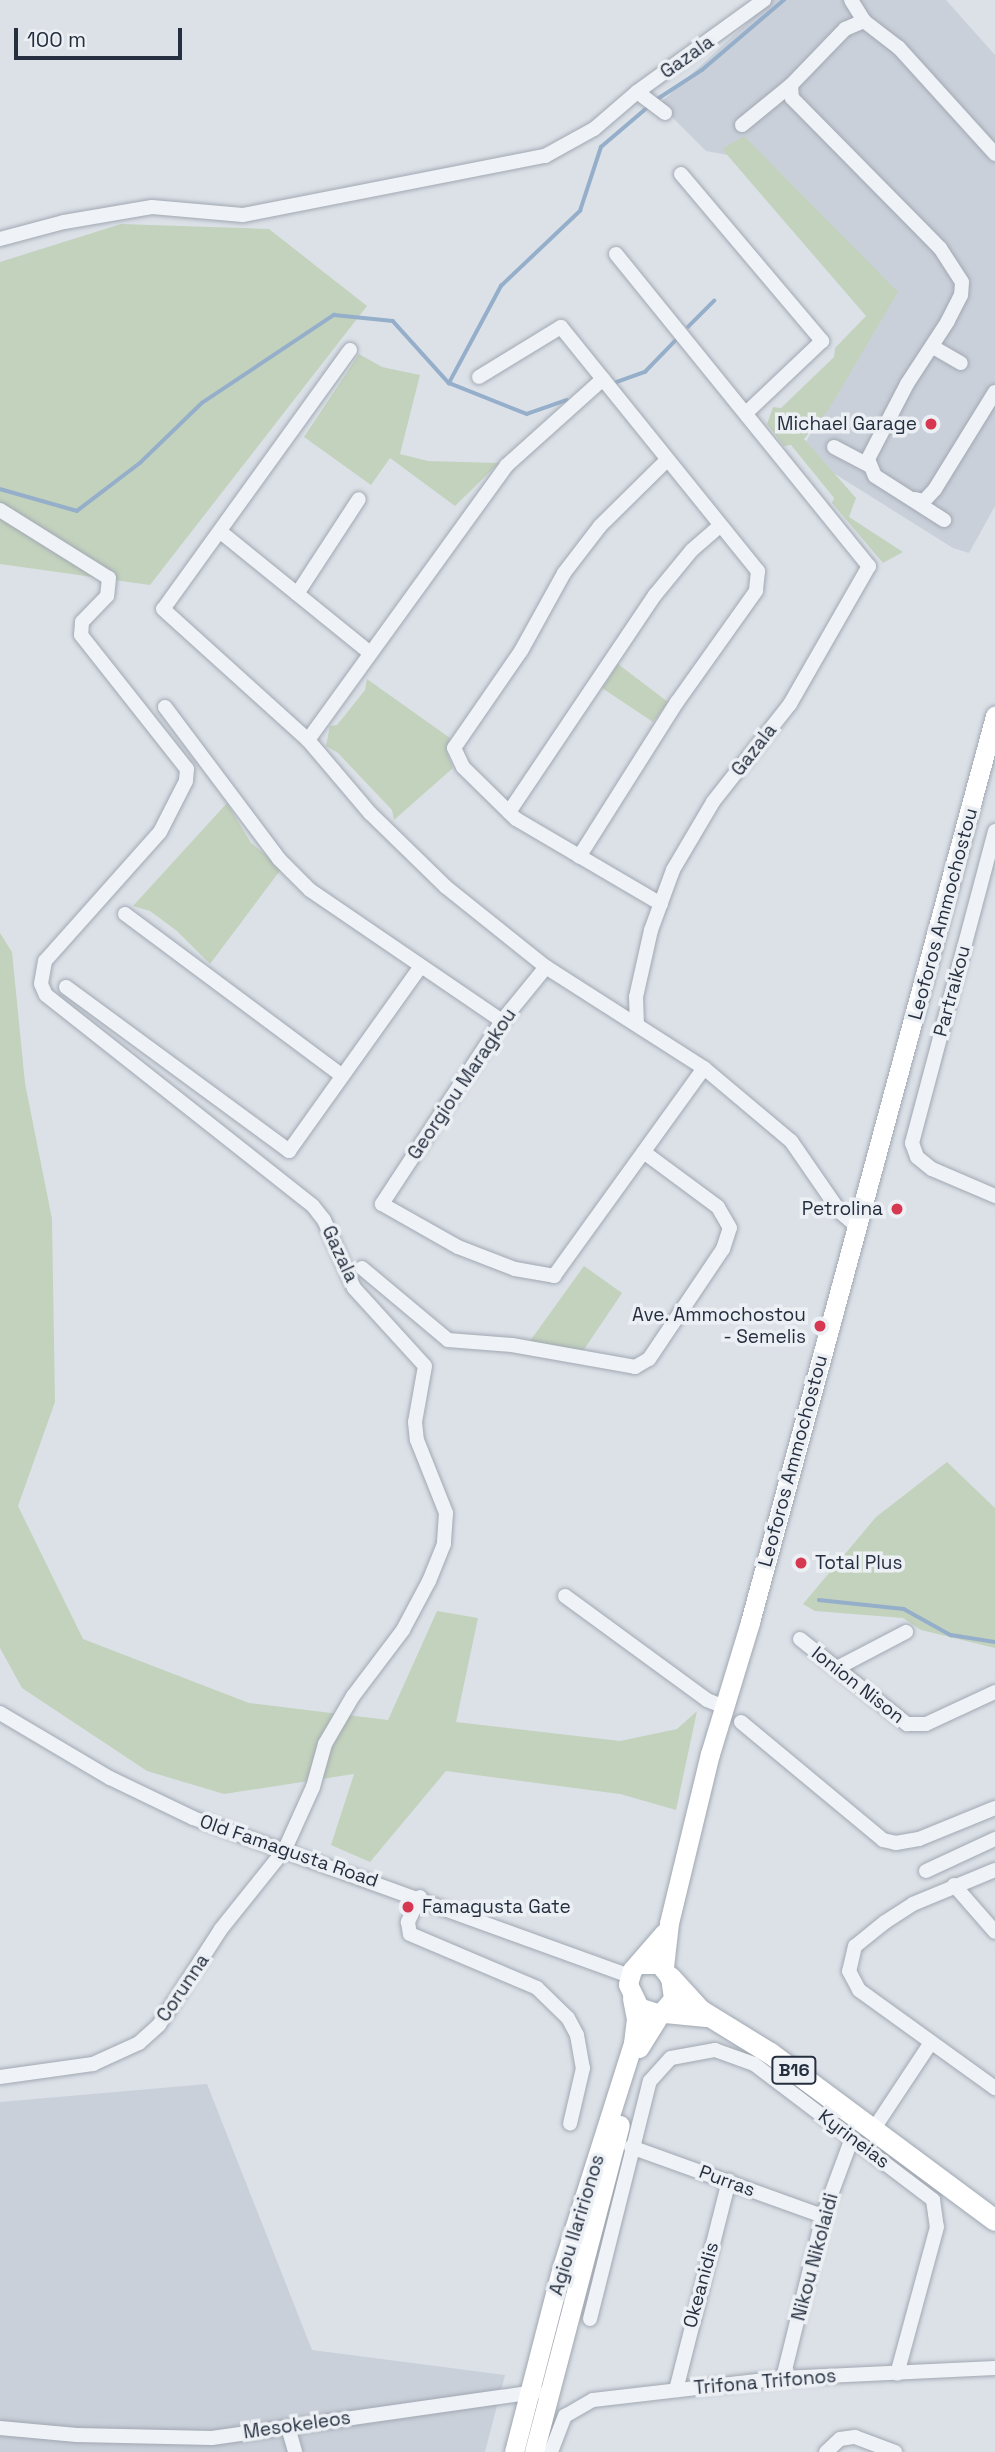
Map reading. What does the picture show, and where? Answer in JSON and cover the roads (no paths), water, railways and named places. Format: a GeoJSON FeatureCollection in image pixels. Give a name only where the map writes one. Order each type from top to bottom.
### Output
{"type":"FeatureCollection","features":[{"type":"Feature","properties":{"kind":"main road","name":"Leoforos Ammochostou"},"geometry":{"type":"LineString","coordinates":[[667,1972],[669,1923],[724,1707],[858,1227],[995,716]]}},
{"type":"Feature","properties":{"kind":"main road","name":"Leoforos Ammochostou"},"geometry":{"type":"LineString","coordinates":[[634,1970],[655,1948],[669,1923]]}},
{"type":"Feature","properties":{"kind":"main road"},"geometry":{"type":"LineString","coordinates":[[650,1962],[667,1972],[673,1999],[662,2013],[643,2011],[632,1998],[634,1970],[650,1962]]}},
{"type":"Feature","properties":{"kind":"main road","name":"B16"},"geometry":{"type":"LineString","coordinates":[[667,1972],[690,2002],[770,2053],[875,2127],[995,2220]]}},
{"type":"Feature","properties":{"kind":"main road","name":"Agiou Ilaririonos"},"geometry":{"type":"LineString","coordinates":[[514,2452],[562,2267],[633,2043],[636,2020],[632,1998]]}},
{"type":"Feature","properties":{"kind":"main road","name":"B16"},"geometry":{"type":"LineString","coordinates":[[662,2013],[711,2017]]}},
{"type":"Feature","properties":{"kind":"main road","name":"Agiou Ilaririonos"},"geometry":{"type":"LineString","coordinates":[[534,2452],[633,2065],[646,2032],[662,2013]]}},
{"type":"Feature","properties":{"kind":"street","name":"Gazala"},"geometry":{"type":"LineString","coordinates":[[664,113],[637,92],[764,0]]}},
{"type":"Feature","properties":{"kind":"street"},"geometry":{"type":"LineString","coordinates":[[851,0],[864,21],[899,48],[995,154]]}},
{"type":"Feature","properties":{"kind":"street"},"geometry":{"type":"LineString","coordinates":[[742,125],[791,85],[845,29],[864,21]]}},
{"type":"Feature","properties":{"kind":"street"},"geometry":{"type":"LineString","coordinates":[[791,85],[792,98],[931,238],[957,271],[961,295],[933,347],[907,384],[868,459],[875,476],[915,499],[944,520]]}},
{"type":"Feature","properties":{"kind":"street"},"geometry":{"type":"LineString","coordinates":[[0,239],[64,222],[152,207],[243,215],[545,156],[594,129],[637,92]]}},
{"type":"Feature","properties":{"kind":"street"},"geometry":{"type":"LineString","coordinates":[[616,254],[746,413],[822,341],[681,174]]}},
{"type":"Feature","properties":{"kind":"street"},"geometry":{"type":"LineString","coordinates":[[479,377],[561,327],[758,571],[756,591],[677,702],[579,857]]}},
{"type":"Feature","properties":{"kind":"street"},"geometry":{"type":"LineString","coordinates":[[933,347],[961,363]]}},
{"type":"Feature","properties":{"kind":"street"},"geometry":{"type":"LineString","coordinates":[[350,350],[222,533],[179,582],[163,610],[308,740],[370,813],[437,878],[546,967],[704,1068],[799,1150],[840,1212],[858,1227]]}},
{"type":"Feature","properties":{"kind":"street"},"geometry":{"type":"LineString","coordinates":[[308,740],[507,465],[603,379]]}},
{"type":"Feature","properties":{"kind":"street"},"geometry":{"type":"LineString","coordinates":[[915,499],[924,501],[935,489],[994,396]]}},
{"type":"Feature","properties":{"kind":"street","name":"Gazala"},"geometry":{"type":"LineString","coordinates":[[637,1023],[636,997],[673,870],[713,802],[790,704],[869,566],[746,413]]}},
{"type":"Feature","properties":{"kind":"street"},"geometry":{"type":"LineString","coordinates":[[834,447],[870,466]]}},
{"type":"Feature","properties":{"kind":"street"},"geometry":{"type":"LineString","coordinates":[[661,904],[579,857],[509,812],[463,767],[454,747],[521,651],[564,573],[600,526],[667,460]]}},
{"type":"Feature","properties":{"kind":"street"},"geometry":{"type":"LineString","coordinates":[[297,594],[359,499]]}},
{"type":"Feature","properties":{"kind":"street","name":"Gazala"},"geometry":{"type":"LineString","coordinates":[[0,510],[109,578],[107,596],[82,622],[81,635],[187,769],[186,781],[160,832],[45,961],[41,984],[58,1009],[313,1206],[324,1220],[354,1288],[425,1366],[415,1422],[417,1440],[446,1513],[444,1544],[429,1581],[403,1630],[353,1696],[325,1744],[313,1787],[285,1849]]}},
{"type":"Feature","properties":{"kind":"street"},"geometry":{"type":"LineString","coordinates":[[509,812],[655,595],[692,550],[720,526]]}},
{"type":"Feature","properties":{"kind":"street"},"geometry":{"type":"LineString","coordinates":[[222,533],[370,653]]}},
{"type":"Feature","properties":{"kind":"street"},"geometry":{"type":"LineString","coordinates":[[165,708],[295,875],[340,915],[502,1021]]}},
{"type":"Feature","properties":{"kind":"street","name":"Partraikou"},"geometry":{"type":"LineString","coordinates":[[995,831],[912,1134],[914,1151],[932,1169],[995,1196]]}},
{"type":"Feature","properties":{"kind":"street"},"geometry":{"type":"LineString","coordinates":[[125,914],[342,1076]]}},
{"type":"Feature","properties":{"kind":"street"},"geometry":{"type":"LineString","coordinates":[[66,987],[289,1152],[421,966]]}},
{"type":"Feature","properties":{"kind":"street","name":"Georgiou Maragkou"},"geometry":{"type":"LineString","coordinates":[[546,967],[502,1021],[383,1204],[458,1247],[515,1269],[554,1276],[645,1153]]}},
{"type":"Feature","properties":{"kind":"street"},"geometry":{"type":"LineString","coordinates":[[362,1268],[448,1340],[512,1345],[635,1367],[649,1359],[723,1250],[730,1228],[718,1207],[645,1153],[704,1068]]}},
{"type":"Feature","properties":{"kind":"street"},"geometry":{"type":"LineString","coordinates":[[565,1596],[707,1700],[724,1707]]}},
{"type":"Feature","properties":{"kind":"street"},"geometry":{"type":"LineString","coordinates":[[837,1668],[906,1632]]}},
{"type":"Feature","properties":{"kind":"street","name":"Ionion Nison"},"geometry":{"type":"LineString","coordinates":[[800,1639],[899,1721],[912,1726],[926,1724],[995,1692]]}},
{"type":"Feature","properties":{"kind":"street","name":"Old Famagusta Road"},"geometry":{"type":"LineString","coordinates":[[0,1713],[110,1778],[193,1818],[634,1970]]}},
{"type":"Feature","properties":{"kind":"street"},"geometry":{"type":"LineString","coordinates":[[741,1722],[883,1840],[895,1843],[919,1839],[995,1808]]}},
{"type":"Feature","properties":{"kind":"street"},"geometry":{"type":"LineString","coordinates":[[926,1871],[995,1839]]}},
{"type":"Feature","properties":{"kind":"street","name":"Corunna"},"geometry":{"type":"LineString","coordinates":[[0,2077],[93,2064],[139,2043],[159,2025],[221,1929],[285,1849]]}},
{"type":"Feature","properties":{"kind":"street"},"geometry":{"type":"LineString","coordinates":[[995,1870],[954,1885],[885,1922],[855,1946],[849,1963],[859,1990],[995,2088]]}},
{"type":"Feature","properties":{"kind":"street"},"geometry":{"type":"LineString","coordinates":[[954,1885],[995,1932]]}},
{"type":"Feature","properties":{"kind":"street"},"geometry":{"type":"LineString","coordinates":[[420,1897],[408,1928],[416,1939],[523,1981],[549,1997],[568,2018],[577,2035],[583,2068],[570,2124]]}},
{"type":"Feature","properties":{"kind":"street"},"geometry":{"type":"LineString","coordinates":[[875,2127],[930,2043]]}},
{"type":"Feature","properties":{"kind":"street","name":"Kyrineias"},"geometry":{"type":"LineString","coordinates":[[590,2319],[643,2099],[657,2070],[671,2058],[702,2049],[728,2053],[754,2064],[926,2192],[938,2215],[897,2374]]}},
{"type":"Feature","properties":{"kind":"street","name":"Nikou Nikolaidi"},"geometry":{"type":"LineString","coordinates":[[783,2378],[823,2216],[852,2138]]}},
{"type":"Feature","properties":{"kind":"street","name":"Purras"},"geometry":{"type":"LineString","coordinates":[[631,2147],[823,2216]]}},
{"type":"Feature","properties":{"kind":"street","name":"Okeanidis"},"geometry":{"type":"LineString","coordinates":[[676,2390],[729,2181]]}},
{"type":"Feature","properties":{"kind":"street","name":"Trifona Trifonos"},"geometry":{"type":"LineString","coordinates":[[553,2445],[565,2416],[583,2404],[783,2378],[995,2368]]}},
{"type":"Feature","properties":{"kind":"street","name":"Mesokeleos"},"geometry":{"type":"LineString","coordinates":[[0,2428],[77,2435],[212,2438],[551,2391]]}},
{"type":"Feature","properties":{"kind":"street"},"geometry":{"type":"LineString","coordinates":[[288,2427],[295,2452]]}},
{"type":"Feature","properties":{"kind":"street"},"geometry":{"type":"LineString","coordinates":[[826,2452],[835,2442],[850,2437],[868,2438],[895,2452]]}},
{"type":"Feature","properties":{"kind":"waterway"},"geometry":{"type":"LineString","coordinates":[[656,100],[702,70],[784,0]]}},
{"type":"Feature","properties":{"kind":"waterway"},"geometry":{"type":"LineString","coordinates":[[449,383],[501,286],[580,211],[601,147],[648,107]]}},
{"type":"Feature","properties":{"kind":"waterway"},"geometry":{"type":"LineString","coordinates":[[688,327],[714,301]]}},
{"type":"Feature","properties":{"kind":"waterway"},"geometry":{"type":"LineString","coordinates":[[0,489],[77,511],[140,463],[202,403],[334,315],[393,321],[449,383],[527,414],[567,400]]}},
{"type":"Feature","properties":{"kind":"waterway"},"geometry":{"type":"LineString","coordinates":[[617,382],[645,372],[675,341]]}},
{"type":"Feature","properties":{"kind":"waterway"},"geometry":{"type":"LineString","coordinates":[[819,1600],[904,1609],[951,1635],[995,1642]]}},
{"type":"Feature","properties":{"kind":"place","name":"Michael Garage"},"geometry":{"type":"Point","coordinates":[931,424]}},
{"type":"Feature","properties":{"kind":"place","name":"Petrolina"},"geometry":{"type":"Point","coordinates":[897,1209]}},
{"type":"Feature","properties":{"kind":"place","name":"Ave. Ammochostou - Semelis"},"geometry":{"type":"Point","coordinates":[820,1326]}},
{"type":"Feature","properties":{"kind":"place","name":"Total Plus"},"geometry":{"type":"Point","coordinates":[801,1563]}},
{"type":"Feature","properties":{"kind":"place","name":"Famagusta Gate"},"geometry":{"type":"Point","coordinates":[408,1907]}}]}
